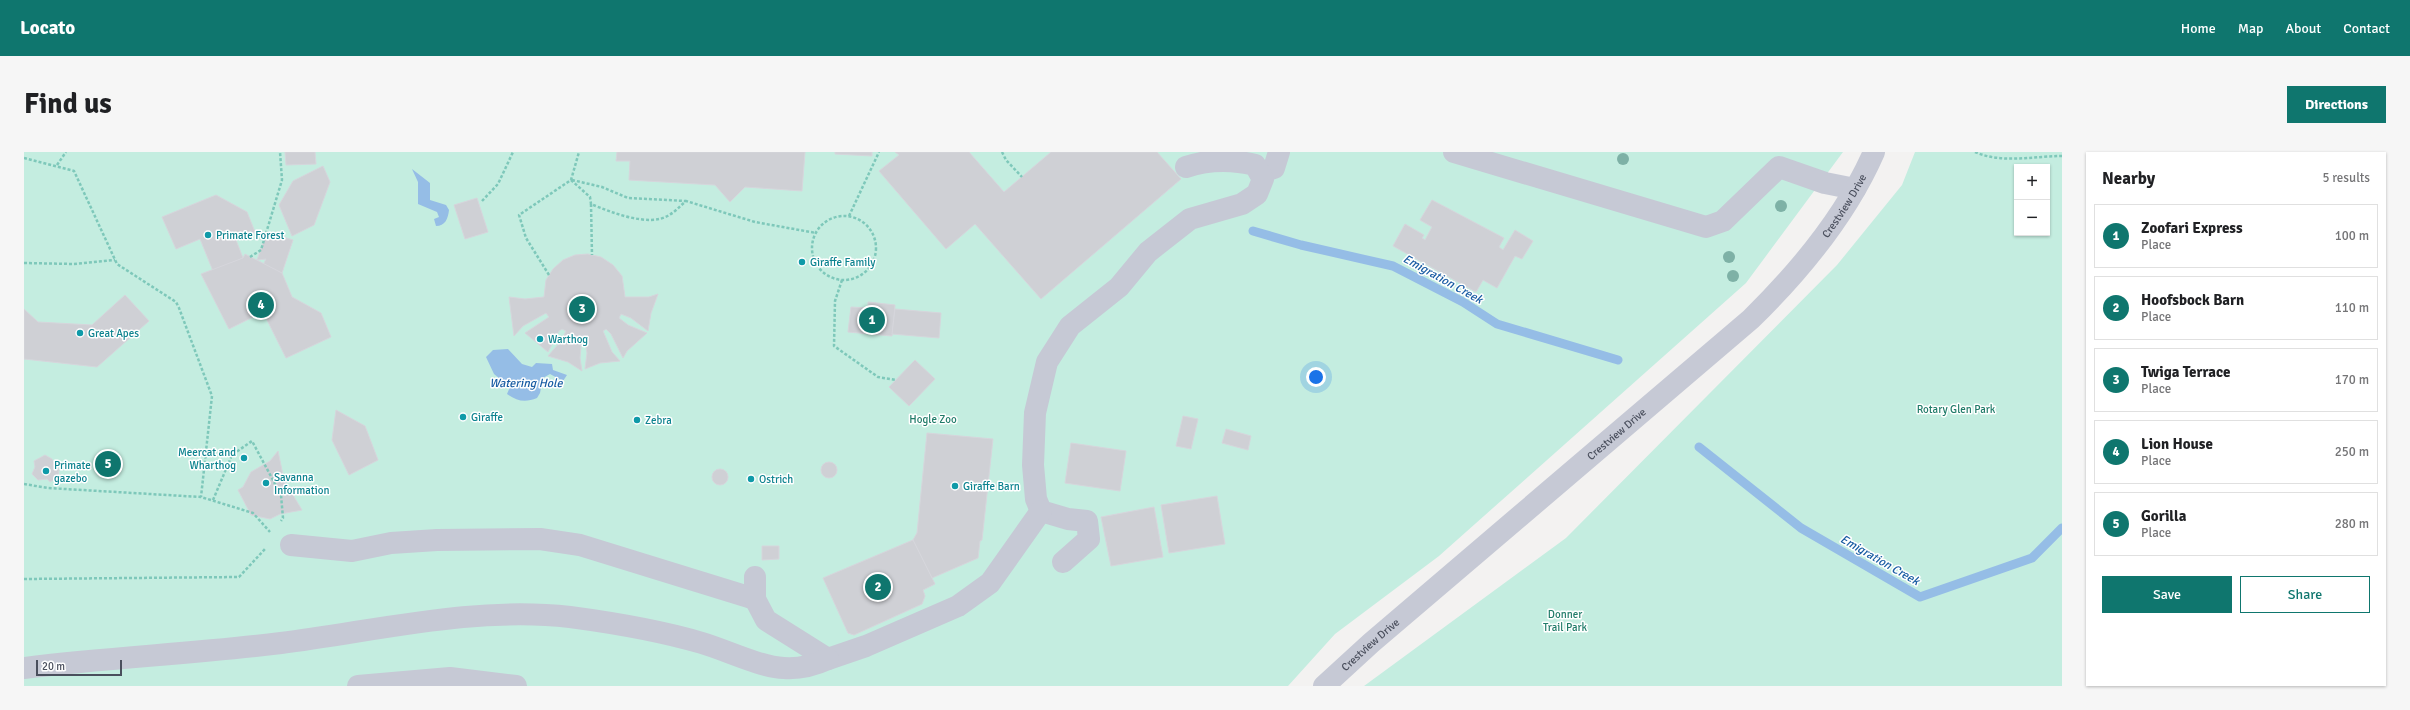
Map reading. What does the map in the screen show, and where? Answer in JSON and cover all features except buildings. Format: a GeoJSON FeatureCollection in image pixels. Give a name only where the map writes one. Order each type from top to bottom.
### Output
{"type":"FeatureCollection","features":[{"type":"Feature","properties":{"kind":"street"},"geometry":{"type":"LineString","coordinates":[[1260,173],[1274,168],[1279,152]]}},
{"type":"Feature","properties":{"kind":"street"},"geometry":{"type":"LineString","coordinates":[[1454,152],[1706,227],[1723,221],[1779,167],[1825,184],[1855,189]]}},
{"type":"Feature","properties":{"kind":"street","name":"Crestview Drive"},"geometry":{"type":"LineString","coordinates":[[1324,686],[1371,643],[1751,319],[1784,286],[1811,254],[1855,189],[1874,152]]}},
{"type":"Feature","properties":{"kind":"street"},"geometry":{"type":"LineString","coordinates":[[1063,562],[1089,539],[1087,520],[1068,519],[1041,510],[1036,499],[1033,465],[1035,413],[1047,362],[1070,326],[1118,287],[1148,252],[1190,219],[1242,204],[1257,194],[1263,179],[1255,165],[1231,160],[1203,162],[1186,167]]}},
{"type":"Feature","properties":{"kind":"street"},"geometry":{"type":"LineString","coordinates":[[24,668],[85,660],[240,648],[419,623],[509,614],[567,617],[628,625],[668,634],[784,668],[816,665],[828,658],[866,646],[958,606],[990,583],[1041,510]]}},
{"type":"Feature","properties":{"kind":"street"},"geometry":{"type":"LineString","coordinates":[[291,545],[352,551],[391,544],[437,540],[540,539],[580,545],[755,599]]}},
{"type":"Feature","properties":{"kind":"street"},"geometry":{"type":"LineString","coordinates":[[755,577],[755,599],[766,620],[828,658]]}},
{"type":"Feature","properties":{"kind":"street"},"geometry":{"type":"LineString","coordinates":[[358,686],[450,678],[516,686]]}},
{"type":"Feature","properties":{"kind":"path"},"geometry":{"type":"LineString","coordinates":[[57,165],[66,152]]}},
{"type":"Feature","properties":{"kind":"path"},"geometry":{"type":"LineString","coordinates":[[250,256],[261,250],[282,180],[280,152]]}},
{"type":"Feature","properties":{"kind":"path"},"geometry":{"type":"LineString","coordinates":[[482,201],[498,184],[513,152]]}},
{"type":"Feature","properties":{"kind":"path"},"geometry":{"type":"LineString","coordinates":[[549,275],[526,238],[519,215],[571,180],[579,152]]}},
{"type":"Feature","properties":{"kind":"path"},"geometry":{"type":"LineString","coordinates":[[849,216],[858,192],[879,152]]}},
{"type":"Feature","properties":{"kind":"path"},"geometry":{"type":"LineString","coordinates":[[1002,152],[1006,160],[1022,177]]}},
{"type":"Feature","properties":{"kind":"path"},"geometry":{"type":"LineString","coordinates":[[1976,152],[1986,157],[2002,159],[2062,156]]}},
{"type":"Feature","properties":{"kind":"path"},"geometry":{"type":"LineString","coordinates":[[24,158],[57,165],[74,171],[117,264],[176,302],[212,396],[201,497]]}},
{"type":"Feature","properties":{"kind":"path"},"geometry":{"type":"LineString","coordinates":[[571,180],[602,187],[628,198],[686,201],[755,222],[816,233]]}},
{"type":"Feature","properties":{"kind":"path"},"geometry":{"type":"LineString","coordinates":[[571,180],[590,197],[593,223],[592,255]]}},
{"type":"Feature","properties":{"kind":"path"},"geometry":{"type":"LineString","coordinates":[[591,204],[612,213],[648,221],[668,216],[686,201]]}},
{"type":"Feature","properties":{"kind":"path"},"geometry":{"type":"LineString","coordinates":[[849,216],[866,224],[872,232],[876,251],[868,269],[852,279],[842,280],[827,275],[816,264],[812,248],[816,233],[820,226],[833,218],[849,216]]}},
{"type":"Feature","properties":{"kind":"path"},"geometry":{"type":"LineString","coordinates":[[24,263],[74,264],[115,260]]}},
{"type":"Feature","properties":{"kind":"path"},"geometry":{"type":"LineString","coordinates":[[842,280],[835,301],[834,346],[878,377],[896,380]]}},
{"type":"Feature","properties":{"kind":"path"},"geometry":{"type":"LineString","coordinates":[[213,500],[232,455],[252,441],[281,495],[283,518],[279,523]]}},
{"type":"Feature","properties":{"kind":"path"},"geometry":{"type":"LineString","coordinates":[[24,484],[48,488],[201,497],[253,513],[271,532]]}},
{"type":"Feature","properties":{"kind":"path"},"geometry":{"type":"LineString","coordinates":[[269,538],[271,532],[275,528]]}},
{"type":"Feature","properties":{"kind":"path"},"geometry":{"type":"LineString","coordinates":[[24,579],[240,577],[266,549],[267,544]]}},
{"type":"Feature","properties":{"kind":"green space","name":"Hogle Zoo"},"geometry":{"type":"Polygon","coordinates":[[[24,152],[1843,152],[1746,283],[1439,556],[1335,634],[1288,686],[24,686],[24,152]]]}},
{"type":"Feature","properties":{"kind":"green space"},"geometry":{"type":"Polygon","coordinates":[[[1915,152],[2062,152],[2062,686],[1364,686],[1566,538],[1837,265],[1902,185],[1915,152]]]}},
{"type":"Feature","properties":{"kind":"water"},"geometry":{"type":"Polygon","coordinates":[[[412,169],[430,183],[430,200],[446,205],[449,210],[447,219],[442,225],[436,226],[434,219],[439,217],[437,212],[418,204],[418,182],[412,169]]]}},
{"type":"Feature","properties":{"kind":"water","name":"Watering Hole"},"geometry":{"type":"Polygon","coordinates":[[[508,349],[522,364],[532,367],[536,363],[552,364],[553,370],[567,375],[563,381],[550,374],[543,378],[540,393],[537,398],[533,400],[525,401],[514,398],[507,394],[510,387],[494,374],[486,357],[493,350],[508,349]]]}},
{"type":"Feature","properties":{"kind":"waterway","name":"Emigration Creek"},"geometry":{"type":"LineString","coordinates":[[1253,231],[1301,245],[1393,266],[1463,302],[1497,324],[1618,360]]}},
{"type":"Feature","properties":{"kind":"waterway","name":"Emigration Creek"},"geometry":{"type":"LineString","coordinates":[[1699,447],[1801,528],[1920,597],[2032,558],[2062,528]]}},
{"type":"Feature","properties":{"kind":"place","name":"Primate Forest"},"geometry":{"type":"Point","coordinates":[208,235]}},
{"type":"Feature","properties":{"kind":"place","name":"Giraffe Family"},"geometry":{"type":"Point","coordinates":[802,262]}},
{"type":"Feature","properties":{"kind":"place","name":"Lion House"},"geometry":{"type":"Point","coordinates":[261,305]}},
{"type":"Feature","properties":{"kind":"place","name":"Twiga Terrace"},"geometry":{"type":"Point","coordinates":[582,309]}},
{"type":"Feature","properties":{"kind":"place","name":"Zoofari Express"},"geometry":{"type":"Point","coordinates":[872,320]}},
{"type":"Feature","properties":{"kind":"place","name":"Great Apes"},"geometry":{"type":"Point","coordinates":[80,333]}},
{"type":"Feature","properties":{"kind":"place","name":"Warthog"},"geometry":{"type":"Point","coordinates":[540,339]}},
{"type":"Feature","properties":{"kind":"place","name":"Giraffe"},"geometry":{"type":"Point","coordinates":[463,417]}},
{"type":"Feature","properties":{"kind":"place","name":"Zebra"},"geometry":{"type":"Point","coordinates":[637,420]}},
{"type":"Feature","properties":{"kind":"place","name":"Meercat and Wharthog"},"geometry":{"type":"Point","coordinates":[244,458]}},
{"type":"Feature","properties":{"kind":"place","name":"Gorilla"},"geometry":{"type":"Point","coordinates":[108,464]}},
{"type":"Feature","properties":{"kind":"place","name":"Primate gazebo"},"geometry":{"type":"Point","coordinates":[46,471]}},
{"type":"Feature","properties":{"kind":"place","name":"Ostrich"},"geometry":{"type":"Point","coordinates":[751,479]}},
{"type":"Feature","properties":{"kind":"place","name":"Savanna Information"},"geometry":{"type":"Point","coordinates":[266,483]}},
{"type":"Feature","properties":{"kind":"place","name":"Giraffe Barn"},"geometry":{"type":"Point","coordinates":[955,486]}},
{"type":"Feature","properties":{"kind":"place","name":"Hoofsbock Barn"},"geometry":{"type":"Point","coordinates":[878,587]}},
{"type":"Feature","properties":{"kind":"park label","name":"Rotary Glen Park"},"geometry":{"type":"Point","coordinates":[1956,409]}},
{"type":"Feature","properties":{"kind":"park label","name":"Donner Trail Park"},"geometry":{"type":"Point","coordinates":[1565,620]}}]}
